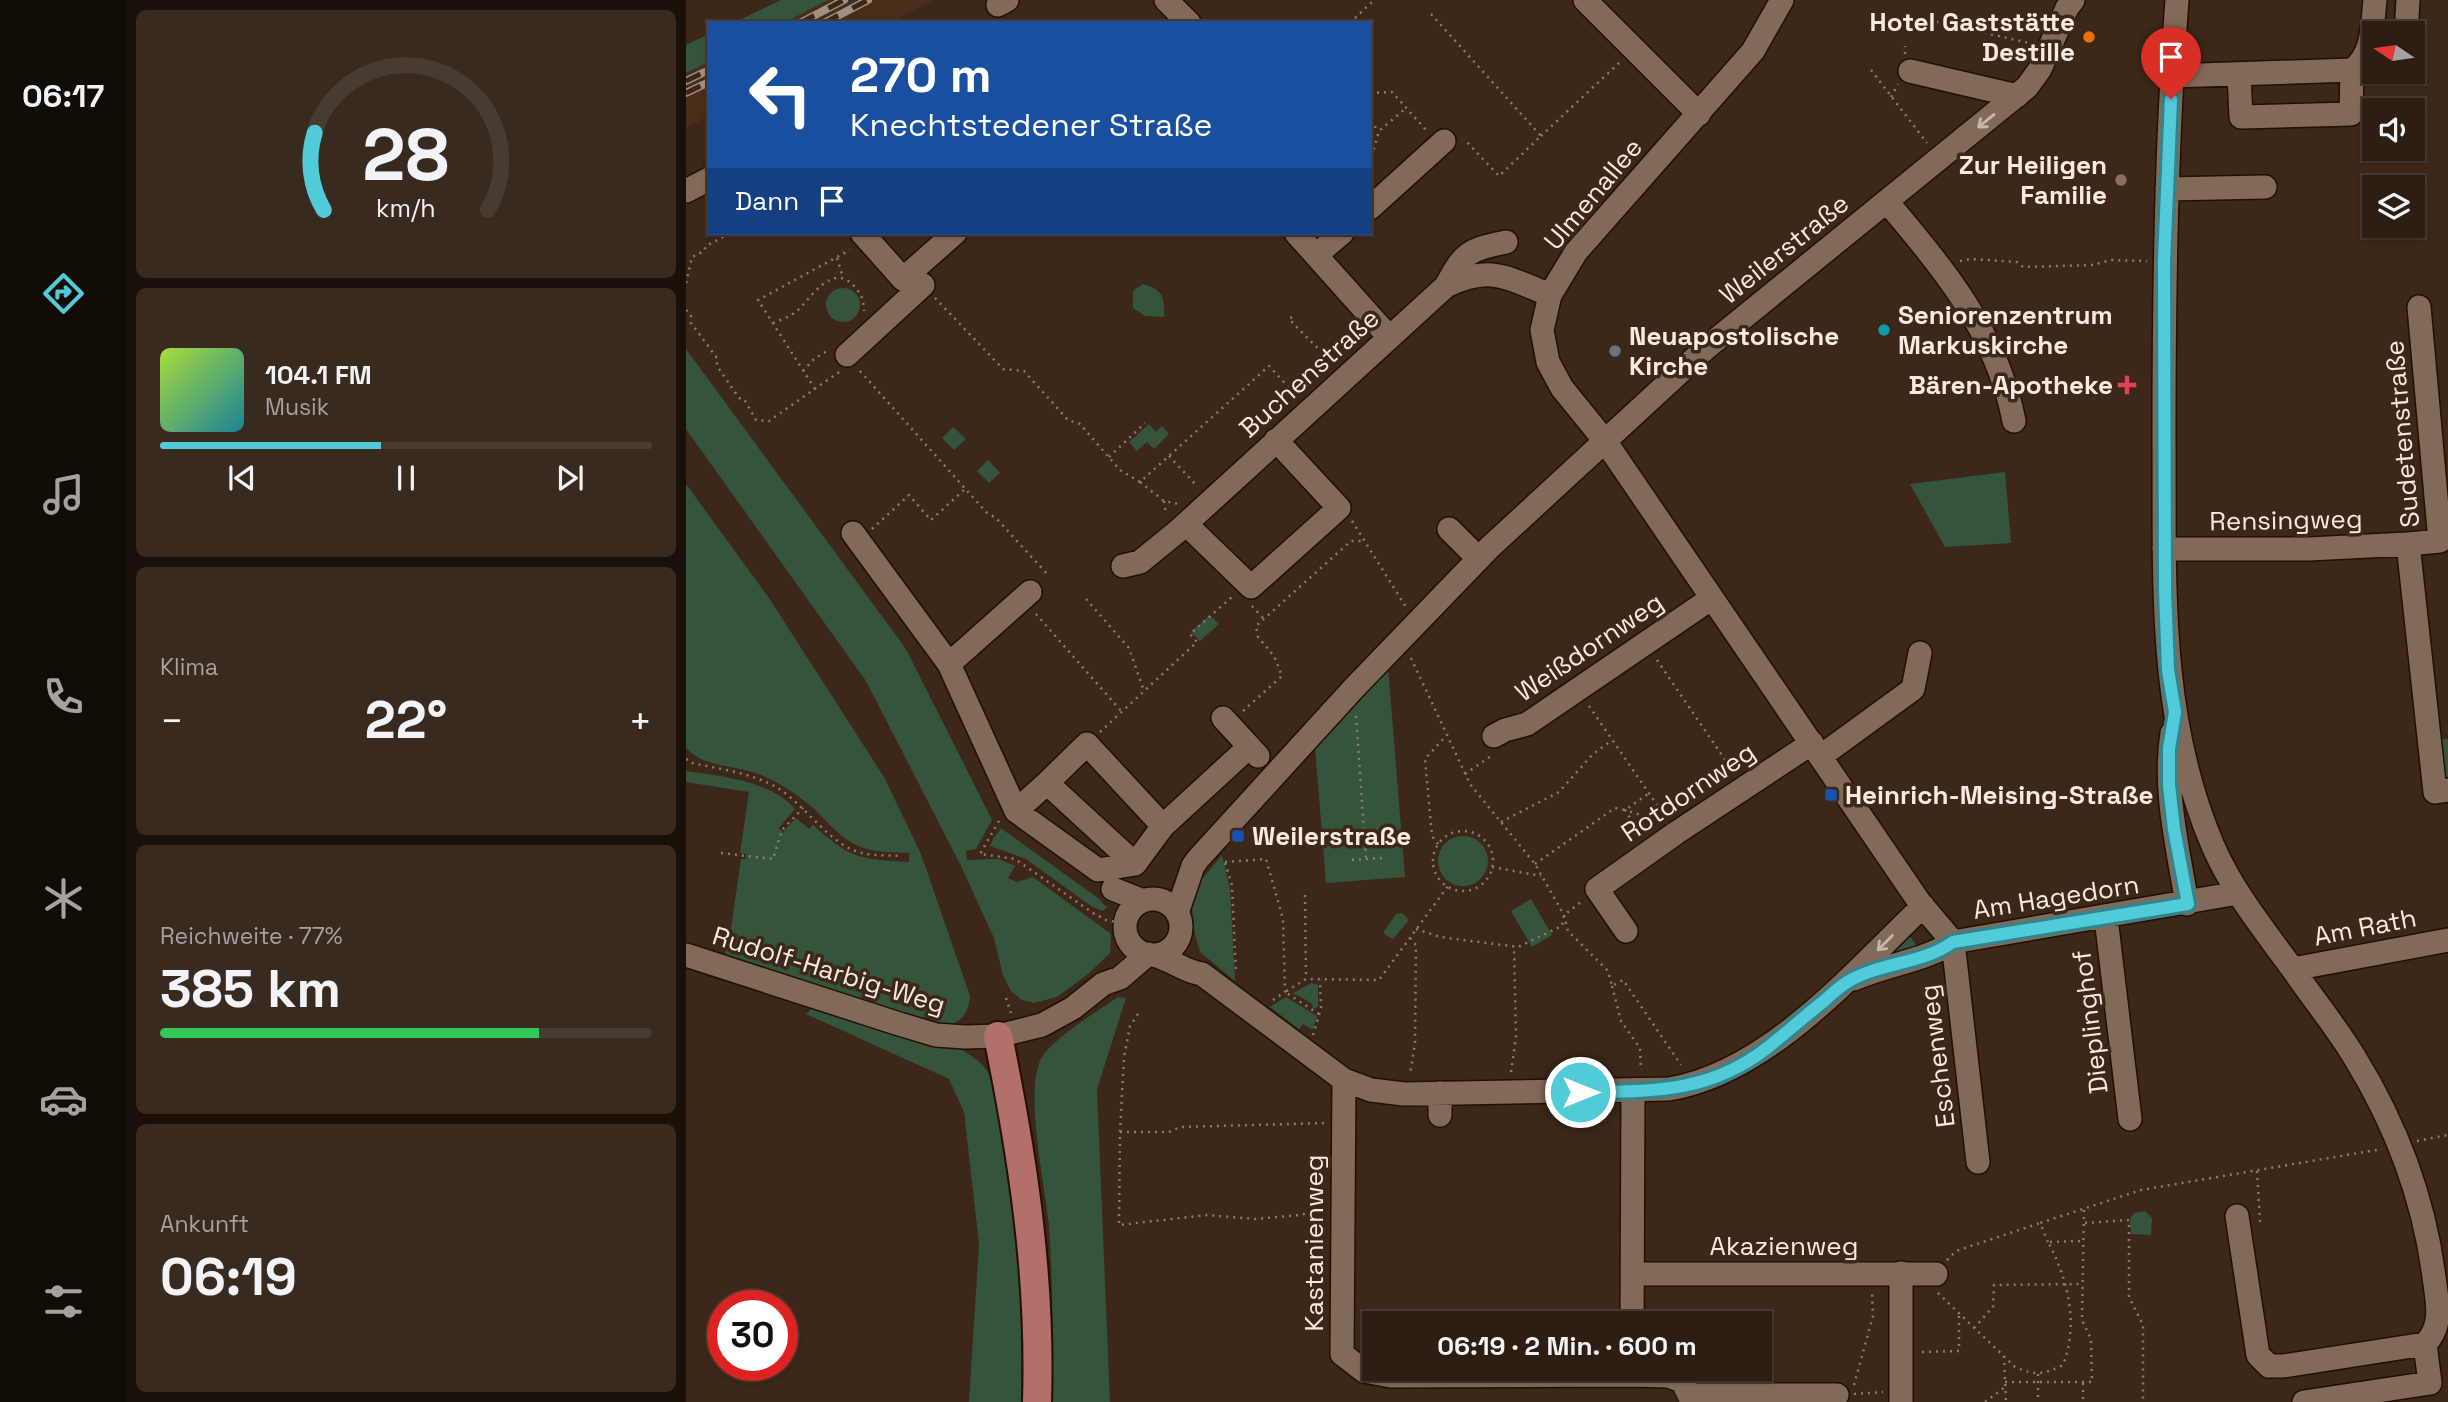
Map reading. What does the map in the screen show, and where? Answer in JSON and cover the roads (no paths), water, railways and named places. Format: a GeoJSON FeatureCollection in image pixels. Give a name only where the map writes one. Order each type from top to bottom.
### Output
{"type":"FeatureCollection","features":[{"type":"Feature","properties":{"kind":"main road"},"geometry":{"type":"LineString","coordinates":[[998,1036],[1017,1130],[1028,1209],[1039,1349],[1037,1402]]}},
{"type":"Feature","properties":{"kind":"street"},"geometry":{"type":"LineString","coordinates":[[1166,0],[1187,21]]}},
{"type":"Feature","properties":{"kind":"street"},"geometry":{"type":"LineString","coordinates":[[1585,0],[1699,114]]}},
{"type":"Feature","properties":{"kind":"street","name":"Ulmenallee"},"geometry":{"type":"LineString","coordinates":[[1605,441],[1562,388],[1548,362],[1542,330],[1550,295],[1576,252],[1753,51],[1782,0]]}},
{"type":"Feature","properties":{"kind":"street"},"geometry":{"type":"LineString","coordinates":[[2177,0],[2171,76],[2164,261],[2164,549],[2168,670],[2175,712],[2197,803],[2214,848],[2238,894],[2354,1056],[2399,1145],[2423,1213],[2443,1322],[2425,1343],[2269,1366],[2258,1355],[2237,1216]]}},
{"type":"Feature","properties":{"kind":"street"},"geometry":{"type":"LineString","coordinates":[[2171,76],[2352,70],[2362,63],[2369,49],[2375,0]]}},
{"type":"Feature","properties":{"kind":"street","name":"Weilerstraße"},"geometry":{"type":"LineString","coordinates":[[1149,900],[1165,893],[1193,866],[1354,688],[1478,558],[1706,348],[2017,96],[2040,69],[2068,3]]}},
{"type":"Feature","properties":{"kind":"street"},"geometry":{"type":"LineString","coordinates":[[2239,74],[2241,117],[2351,114],[2352,70]]}},
{"type":"Feature","properties":{"kind":"street"},"geometry":{"type":"LineString","coordinates":[[1903,80],[2017,96]]}},
{"type":"Feature","properties":{"kind":"street"},"geometry":{"type":"LineString","coordinates":[[1372,206],[1443,143]]}},
{"type":"Feature","properties":{"kind":"street"},"geometry":{"type":"LineString","coordinates":[[686,191],[707,180]]}},
{"type":"Feature","properties":{"kind":"street"},"geometry":{"type":"LineString","coordinates":[[2167,189],[2265,187]]}},
{"type":"Feature","properties":{"kind":"street"},"geometry":{"type":"LineString","coordinates":[[1890,199],[1940,264],[1971,311],[1996,361],[2014,421]]}},
{"type":"Feature","properties":{"kind":"street"},"geometry":{"type":"LineString","coordinates":[[865,236],[903,279],[953,235]]}},
{"type":"Feature","properties":{"kind":"street"},"geometry":{"type":"LineString","coordinates":[[1298,235],[1389,337]]}},
{"type":"Feature","properties":{"kind":"street"},"geometry":{"type":"LineString","coordinates":[[1316,255],[1340,235]]}},
{"type":"Feature","properties":{"kind":"street"},"geometry":{"type":"LineString","coordinates":[[1446,286],[1461,258],[1484,247],[1506,242]]}},
{"type":"Feature","properties":{"kind":"street","name":"Buchenstraße"},"geometry":{"type":"LineString","coordinates":[[1124,566],[1140,562],[1208,505],[1446,286],[1464,277],[1482,273],[1502,277],[1550,295]]}},
{"type":"Feature","properties":{"kind":"street"},"geometry":{"type":"LineString","coordinates":[[850,359],[923,285]]}},
{"type":"Feature","properties":{"kind":"street","name":"Sudetenstraße"},"geometry":{"type":"LineString","coordinates":[[2419,307],[2440,541],[2408,544],[2438,734],[2435,792],[2448,790]]}},
{"type":"Feature","properties":{"kind":"street"},"geometry":{"type":"LineString","coordinates":[[1186,524],[1251,587],[1339,508],[1276,440]]}},
{"type":"Feature","properties":{"kind":"street"},"geometry":{"type":"LineString","coordinates":[[1605,441],[1923,906],[1953,942]]}},
{"type":"Feature","properties":{"kind":"street"},"geometry":{"type":"LineString","coordinates":[[1449,528],[1478,558]]}},
{"type":"Feature","properties":{"kind":"street"},"geometry":{"type":"LineString","coordinates":[[856,537],[949,664],[1015,809],[1098,870],[1135,864],[1163,825],[1254,751],[1226,721]]}},
{"type":"Feature","properties":{"kind":"street","name":"Rensingweg"},"geometry":{"type":"LineString","coordinates":[[2164,549],[2309,550],[2408,544]]}},
{"type":"Feature","properties":{"kind":"street"},"geometry":{"type":"LineString","coordinates":[[949,664],[1026,595]]}},
{"type":"Feature","properties":{"kind":"street","name":"Weißdornweg"},"geometry":{"type":"LineString","coordinates":[[1494,736],[1527,724],[1712,598]]}},
{"type":"Feature","properties":{"kind":"street","name":"Rotdornweg"},"geometry":{"type":"LineString","coordinates":[[1626,931],[1597,889],[1744,788],[1816,749],[1913,689],[1920,653]]}},
{"type":"Feature","properties":{"kind":"street"},"geometry":{"type":"LineString","coordinates":[[2175,712],[2169,749],[2169,785],[2188,904]]}},
{"type":"Feature","properties":{"kind":"street"},"geometry":{"type":"LineString","coordinates":[[1015,809],[1047,783],[1087,744],[1163,825]]}},
{"type":"Feature","properties":{"kind":"street"},"geometry":{"type":"LineString","coordinates":[[1047,783],[1135,864]]}},
{"type":"Feature","properties":{"kind":"street","name":"Weilerstraße"},"geometry":{"type":"LineString","coordinates":[[1178,924],[1193,866]]}},
{"type":"Feature","properties":{"kind":"street"},"geometry":{"type":"LineString","coordinates":[[998,1036],[1042,1026],[1073,1008],[1103,984],[1120,978],[1151,954],[1170,949],[1178,924],[1164,901],[1110,892],[1140,951],[1151,954]]}},
{"type":"Feature","properties":{"kind":"street","name":"Am Hagedorn"},"geometry":{"type":"LineString","coordinates":[[1848,981],[1886,966],[1938,953],[1953,942],[2238,894]]}},
{"type":"Feature","properties":{"kind":"street"},"geometry":{"type":"LineString","coordinates":[[1103,984],[1132,908],[1149,900]]}},
{"type":"Feature","properties":{"kind":"street","name":"Am Hagedorn"},"geometry":{"type":"LineString","coordinates":[[1151,954],[1164,957],[1193,973],[1202,974],[1344,1080],[1371,1090],[1407,1094],[1440,1104],[1509,1092],[1637,1091],[1695,1085],[1727,1072],[1764,1050],[1848,981],[1923,906]]}},
{"type":"Feature","properties":{"kind":"street","name":"Dieplinghof"},"geometry":{"type":"LineString","coordinates":[[2106,918],[2130,1119]]}},
{"type":"Feature","properties":{"kind":"street","name":"Am Hagedorn"},"geometry":{"type":"LineString","coordinates":[[1178,924],[1202,974]]}},
{"type":"Feature","properties":{"kind":"street","name":"Am Rath"},"geometry":{"type":"LineString","coordinates":[[2293,970],[2448,940]]}},
{"type":"Feature","properties":{"kind":"street","name":"Eschenweg"},"geometry":{"type":"LineString","coordinates":[[1953,942],[1978,1162]]}},
{"type":"Feature","properties":{"kind":"street","name":"Rudolf-Harbig-Weg"},"geometry":{"type":"LineString","coordinates":[[686,955],[936,1035],[998,1036]]}},
{"type":"Feature","properties":{"kind":"street","name":"Kastanienweg"},"geometry":{"type":"LineString","coordinates":[[1344,1080],[1342,1354],[1362,1369]]}},
{"type":"Feature","properties":{"kind":"street"},"geometry":{"type":"LineString","coordinates":[[1632,1311],[1637,1091]]}},
{"type":"Feature","properties":{"kind":"street","name":"Akazienweg"},"geometry":{"type":"LineString","coordinates":[[1632,1274],[1918,1273],[1901,1353],[1901,1396]]}},
{"type":"Feature","properties":{"kind":"street"},"geometry":{"type":"LineString","coordinates":[[2304,1402],[2431,1383],[2425,1343]]}},
{"type":"Feature","properties":{"kind":"street"},"geometry":{"type":"LineString","coordinates":[[1682,1381],[1690,1398],[1837,1395]]}},
{"type":"Feature","properties":{"kind":"railway"},"geometry":{"type":"LineString","coordinates":[[804,21],[844,0]]}},
{"type":"Feature","properties":{"kind":"railway"},"geometry":{"type":"LineString","coordinates":[[828,21],[868,0]]}},
{"type":"Feature","properties":{"kind":"railway"},"geometry":{"type":"LineString","coordinates":[[686,81],[707,71]]}},
{"type":"Feature","properties":{"kind":"railway"},"geometry":{"type":"LineString","coordinates":[[686,93],[707,83]]}},
{"type":"Feature","properties":{"kind":"place","name":"Hotel Gaststätte Destille"},"geometry":{"type":"Point","coordinates":[2089,37]}},
{"type":"Feature","properties":{"kind":"place","name":"Zur Heiligen Familie"},"geometry":{"type":"Point","coordinates":[2121,180]}},
{"type":"Feature","properties":{"kind":"place","name":"Seniorenzentrum Markuskirche"},"geometry":{"type":"Point","coordinates":[1884,330]}},
{"type":"Feature","properties":{"kind":"place","name":"Neuapostolische Kirche"},"geometry":{"type":"Point","coordinates":[1615,351]}},
{"type":"Feature","properties":{"kind":"place","name":"Bären-Apotheke"},"geometry":{"type":"Point","coordinates":[2127,385]}},
{"type":"Feature","properties":{"kind":"place","name":"Heinrich-Meising-Straße"},"geometry":{"type":"Point","coordinates":[1831,795]}},
{"type":"Feature","properties":{"kind":"place","name":"Weilerstraße"},"geometry":{"type":"Point","coordinates":[1238,836]}}]}
